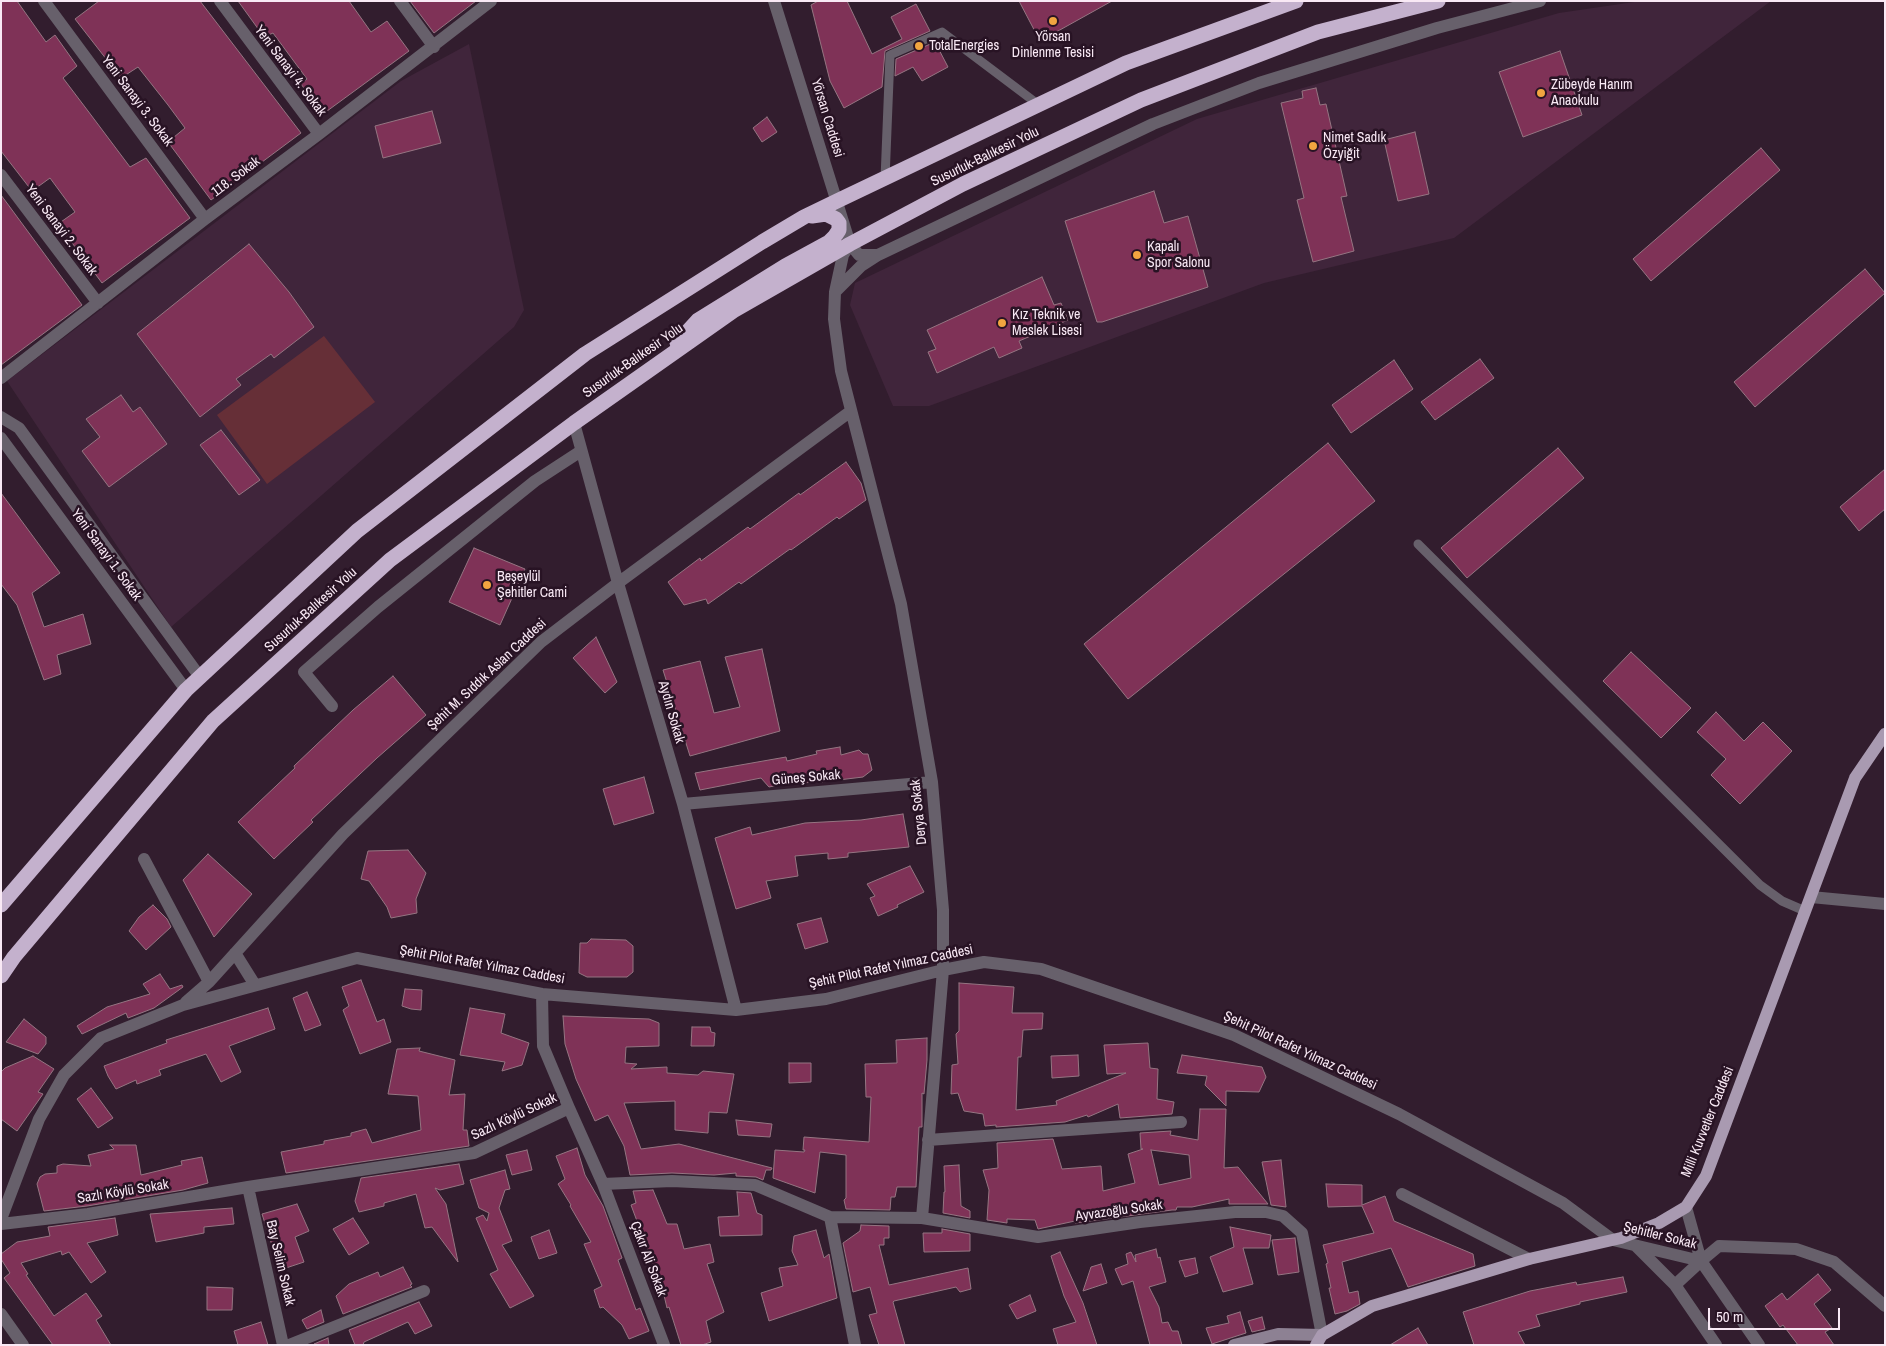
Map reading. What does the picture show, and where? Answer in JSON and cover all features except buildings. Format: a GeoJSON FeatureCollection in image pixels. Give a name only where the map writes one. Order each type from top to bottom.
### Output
{"type":"FeatureCollection","features":[{"type":"Feature","properties":{"kind":"highway","name":"Susurluk-Balıkesir Yolu"},"geometry":{"type":"LineString","coordinates":[[1,905],[186,690],[357,531],[585,354],[762,242],[804,217],[836,201],[1126,64],[1296,1]]}},
{"type":"Feature","properties":{"kind":"highway","name":"Susurluk-Balıkesir Yolu"},"geometry":{"type":"LineString","coordinates":[[1,976],[14,957],[213,722],[390,560],[574,423],[733,311],[850,244],[963,184],[1141,100],[1318,32],[1438,1]]}},
{"type":"Feature","properties":{"kind":"highway"},"geometry":{"type":"LineString","coordinates":[[657,364],[698,320],[785,266],[829,242],[839,230],[839,223],[836,219],[826,214],[804,217]]}},
{"type":"Feature","properties":{"kind":"main road","name":"Milli Kuvvetler Caddesi"},"geometry":{"type":"LineString","coordinates":[[1319,1340],[1372,1306],[1529,1259],[1613,1240],[1659,1224],[1686,1207],[1706,1176],[1855,778],[1885,734]]}},
{"type":"Feature","properties":{"kind":"street","name":"Yeni Sanayi 3. Sokak"},"geometry":{"type":"LineString","coordinates":[[44,1],[205,219]]}},
{"type":"Feature","properties":{"kind":"street","name":"Yeni Sanayi 4. Sokak"},"geometry":{"type":"LineString","coordinates":[[220,1],[319,134]]}},
{"type":"Feature","properties":{"kind":"street"},"geometry":{"type":"LineString","coordinates":[[400,1],[434,47]]}},
{"type":"Feature","properties":{"kind":"street","name":"118. Sokak"},"geometry":{"type":"LineString","coordinates":[[1,378],[205,219],[434,47],[491,1]]}},
{"type":"Feature","properties":{"kind":"street","name":"Yörsan Caddesi"},"geometry":{"type":"LineString","coordinates":[[774,1],[850,244]]}},
{"type":"Feature","properties":{"kind":"street"},"geometry":{"type":"LineString","coordinates":[[835,292],[861,266],[878,255],[1153,124],[1250,86],[1437,28],[1540,1]]}},
{"type":"Feature","properties":{"kind":"street","name":"Yeni Sanayi 2. Sokak"},"geometry":{"type":"LineString","coordinates":[[1,175],[98,303]]}},
{"type":"Feature","properties":{"kind":"street"},"geometry":{"type":"LineString","coordinates":[[850,244],[860,255],[878,255]]}},
{"type":"Feature","properties":{"kind":"street","name":"Derya Sokak"},"geometry":{"type":"LineString","coordinates":[[850,244],[843,255],[835,292],[834,319],[841,371],[901,604],[932,782],[943,910],[943,970],[922,1218]]}},
{"type":"Feature","properties":{"kind":"street","name":"Şehit M. Sıddık Aslan Caddesi"},"geometry":{"type":"LineString","coordinates":[[182,1005],[209,982],[343,834],[534,648],[618,583],[851,411]]}},
{"type":"Feature","properties":{"kind":"street"},"geometry":{"type":"LineString","coordinates":[[1,417],[19,428],[200,677]]}},
{"type":"Feature","properties":{"kind":"street","name":"Aydın Sokak"},"geometry":{"type":"LineString","coordinates":[[574,423],[618,583],[683,804],[736,1010]]}},
{"type":"Feature","properties":{"kind":"street","name":"Yeni Sanayi 1. Sokak"},"geometry":{"type":"LineString","coordinates":[[1,438],[186,690]]}},
{"type":"Feature","properties":{"kind":"street"},"geometry":{"type":"LineString","coordinates":[[332,706],[304,672],[378,607],[535,481],[581,452]]}},
{"type":"Feature","properties":{"kind":"street","name":"Güneş Sokak"},"geometry":{"type":"LineString","coordinates":[[683,804],[932,782]]}},
{"type":"Feature","properties":{"kind":"street"},"geometry":{"type":"LineString","coordinates":[[144,860],[209,982]]}},
{"type":"Feature","properties":{"kind":"street"},"geometry":{"type":"LineString","coordinates":[[1810,897],[1885,904]]}},
{"type":"Feature","properties":{"kind":"street"},"geometry":{"type":"LineString","coordinates":[[236,953],[255,985]]}},
{"type":"Feature","properties":{"kind":"street","name":"Şehit Pilot Rafet Yılmaz Caddesi"},"geometry":{"type":"LineString","coordinates":[[182,1005],[358,958],[542,994],[736,1010],[826,999],[943,970],[984,962],[1040,969],[1234,1035],[1416,1123],[1563,1202],[1613,1240]]}},
{"type":"Feature","properties":{"kind":"street"},"geometry":{"type":"LineString","coordinates":[[542,994],[543,1046],[569,1108]]}},
{"type":"Feature","properties":{"kind":"street"},"geometry":{"type":"LineString","coordinates":[[1,1219],[39,1120],[64,1075],[101,1038],[182,1005]]}},
{"type":"Feature","properties":{"kind":"street","name":"Sazlı Köylü Sokak"},"geometry":{"type":"LineString","coordinates":[[1,1224],[88,1214],[248,1187],[474,1153],[569,1108],[603,1184]]}},
{"type":"Feature","properties":{"kind":"street"},"geometry":{"type":"LineString","coordinates":[[928,1140],[1181,1122]]}},
{"type":"Feature","properties":{"kind":"street"},"geometry":{"type":"LineString","coordinates":[[603,1184],[672,1181],[755,1185],[830,1217],[855,1345]]}},
{"type":"Feature","properties":{"kind":"street","name":"Çakır Ali Sokak"},"geometry":{"type":"LineString","coordinates":[[603,1184],[664,1345]]}},
{"type":"Feature","properties":{"kind":"street","name":"Bay Selim Sokak"},"geometry":{"type":"LineString","coordinates":[[248,1187],[283,1345]]}},
{"type":"Feature","properties":{"kind":"street"},"geometry":{"type":"LineString","coordinates":[[1402,1194],[1529,1259]]}},
{"type":"Feature","properties":{"kind":"street"},"geometry":{"type":"LineString","coordinates":[[1686,1207],[1701,1261],[1759,1345]]}},
{"type":"Feature","properties":{"kind":"street","name":"Ayvazoğlu Sokak"},"geometry":{"type":"LineString","coordinates":[[830,1217],[922,1218],[1038,1238],[1140,1222],[1235,1212],[1266,1212],[1283,1216],[1302,1232],[1319,1340]]}},
{"type":"Feature","properties":{"kind":"street","name":"Şehitler Sokak"},"geometry":{"type":"LineString","coordinates":[[1613,1240],[1701,1261],[1719,1246],[1796,1249],[1834,1262],[1885,1306]]}},
{"type":"Feature","properties":{"kind":"street"},"geometry":{"type":"LineString","coordinates":[[1636,1245],[1675,1285],[1716,1345]]}},
{"type":"Feature","properties":{"kind":"street"},"geometry":{"type":"LineString","coordinates":[[1675,1285],[1701,1261]]}},
{"type":"Feature","properties":{"kind":"street"},"geometry":{"type":"LineString","coordinates":[[289,1345],[424,1290]]}},
{"type":"Feature","properties":{"kind":"street"},"geometry":{"type":"LineString","coordinates":[[1,1314],[23,1345]]}},
{"type":"Feature","properties":{"kind":"street"},"geometry":{"type":"LineString","coordinates":[[1234,1345],[1278,1334],[1319,1340]]}},
{"type":"Feature","properties":{"kind":"lane"},"geometry":{"type":"LineString","coordinates":[[885,178],[890,55],[942,32],[1039,105]]}},
{"type":"Feature","properties":{"kind":"lane"},"geometry":{"type":"LineString","coordinates":[[1418,544],[1760,885],[1782,901],[1805,911]]}},
{"type":"Feature","properties":{"kind":"shaded area"},"geometry":{"type":"Polygon","coordinates":[[[1641,1],[1771,1],[1454,238],[1264,283],[929,406],[893,406],[850,305],[855,283],[1197,119],[1559,13],[1641,1]]]}},
{"type":"Feature","properties":{"kind":"shaded area"},"geometry":{"type":"Polygon","coordinates":[[[469,44],[524,310],[514,327],[171,627],[7,381],[401,81],[469,44]]]}},
{"type":"Feature","properties":{"kind":"shaded area"},"geometry":{"type":"Polygon","coordinates":[[[324,336],[375,402],[267,484],[217,415],[324,336]]]}},
{"type":"Feature","properties":{"kind":"place","name":"Yörsan Dinlenme Tesisi"},"geometry":{"type":"Point","coordinates":[1053,21]}},
{"type":"Feature","properties":{"kind":"place","name":"TotalEnergies"},"geometry":{"type":"Point","coordinates":[919,46]}},
{"type":"Feature","properties":{"kind":"place","name":"Zübeyde Hanım Anaokulu"},"geometry":{"type":"Point","coordinates":[1541,93]}},
{"type":"Feature","properties":{"kind":"place","name":"Nimet Sadık Özyiğit"},"geometry":{"type":"Point","coordinates":[1313,146]}},
{"type":"Feature","properties":{"kind":"place","name":"Kapalı Spor Salonu"},"geometry":{"type":"Point","coordinates":[1137,255]}},
{"type":"Feature","properties":{"kind":"place","name":"Kız Teknik ve Meslek Lisesi"},"geometry":{"type":"Point","coordinates":[1002,323]}},
{"type":"Feature","properties":{"kind":"place","name":"Beşeylül Şehitler Cami"},"geometry":{"type":"Point","coordinates":[487,585]}}]}
